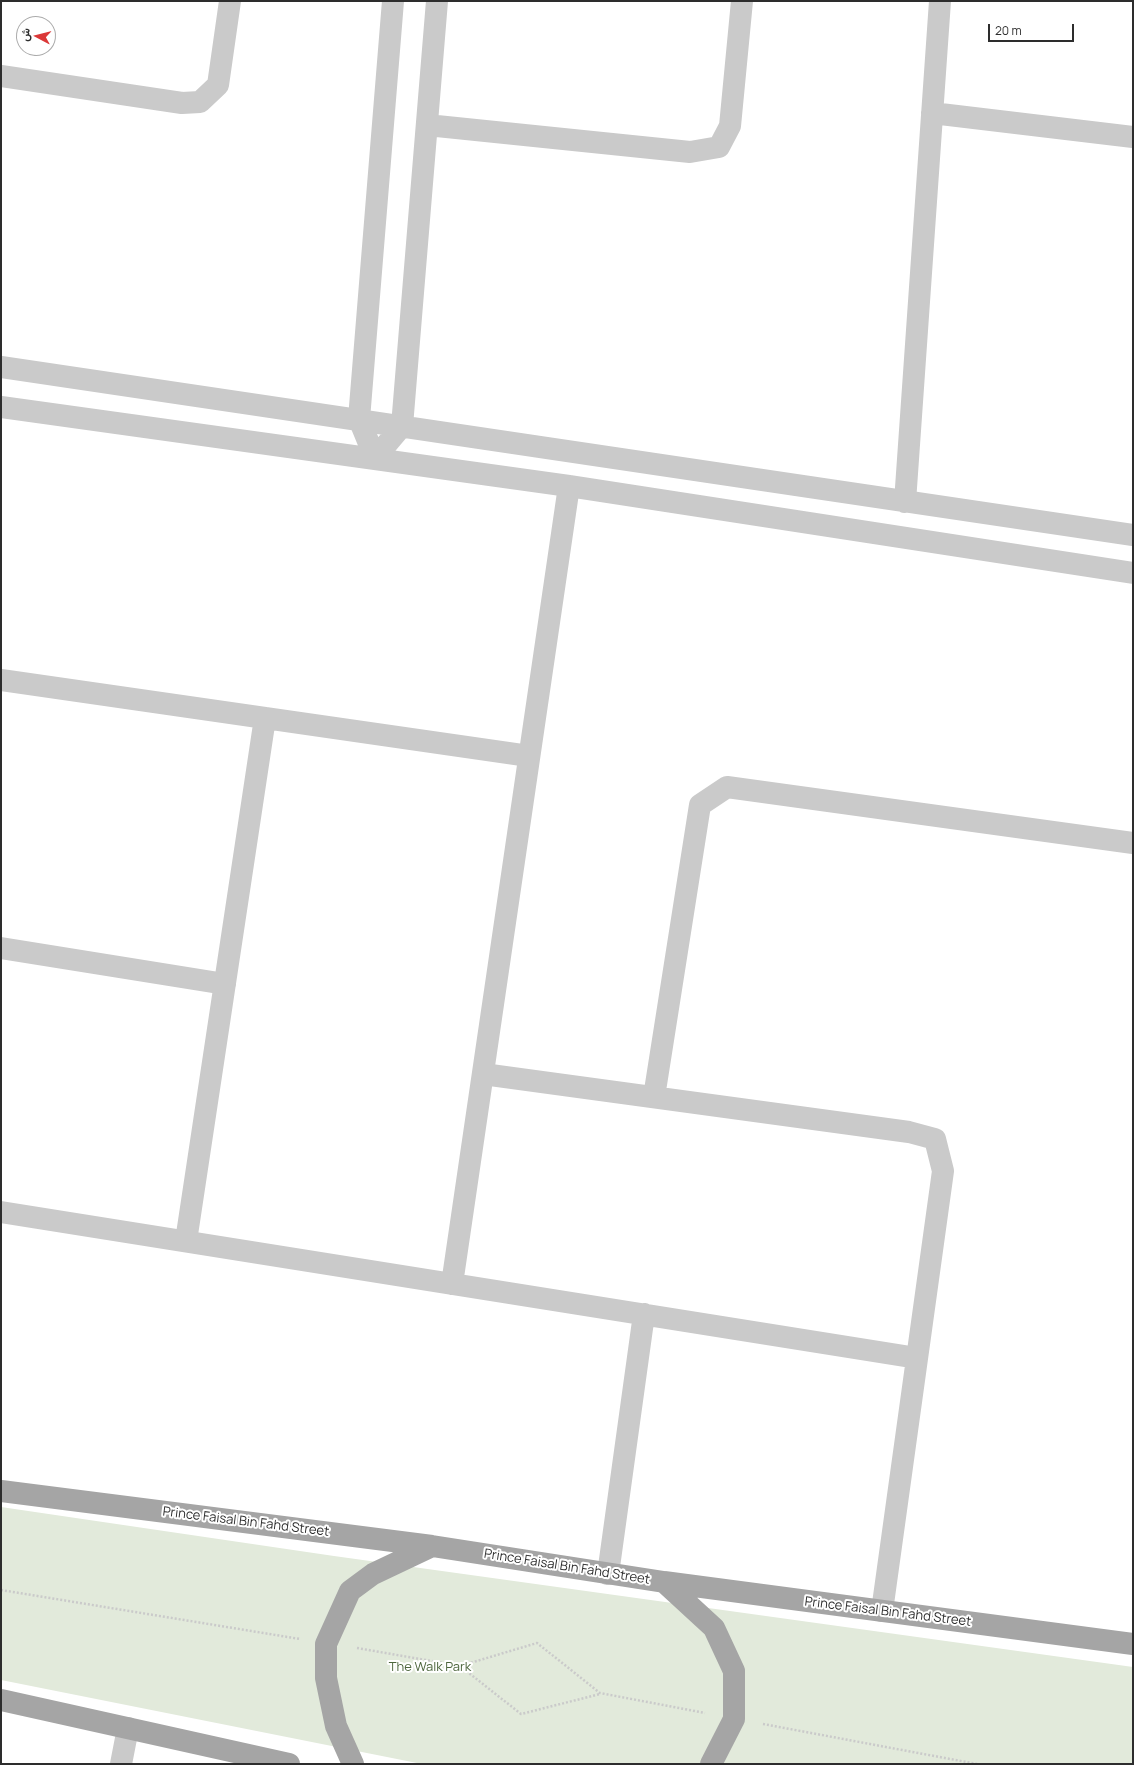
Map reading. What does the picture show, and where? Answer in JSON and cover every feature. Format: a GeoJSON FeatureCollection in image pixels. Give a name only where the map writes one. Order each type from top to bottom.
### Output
{"type":"FeatureCollection","features":[{"type":"Feature","properties":{"kind":"main road","name":"Prince Faisal Bin Fahd Street"},"geometry":{"type":"LineString","coordinates":[[1,1490],[432,1546],[664,1582],[1133,1644]]}},
{"type":"Feature","properties":{"kind":"main road"},"geometry":{"type":"LineString","coordinates":[[353,1764],[336,1726],[326,1678],[326,1644],[350,1591],[373,1574],[432,1546]]}},
{"type":"Feature","properties":{"kind":"main road"},"geometry":{"type":"LineString","coordinates":[[664,1582],[714,1628],[734,1671],[734,1719],[711,1764]]}},
{"type":"Feature","properties":{"kind":"main road"},"geometry":{"type":"LineString","coordinates":[[1,1700],[289,1764]]}},
{"type":"Feature","properties":{"kind":"street"},"geometry":{"type":"LineString","coordinates":[[1,76],[182,103],[200,102],[218,85],[230,1]]}},
{"type":"Feature","properties":{"kind":"street"},"geometry":{"type":"LineString","coordinates":[[375,458],[358,419],[393,1]]}},
{"type":"Feature","properties":{"kind":"street"},"geometry":{"type":"LineString","coordinates":[[375,458],[402,426],[437,1]]}},
{"type":"Feature","properties":{"kind":"street"},"geometry":{"type":"LineString","coordinates":[[427,125],[690,152],[719,147],[730,126],[742,1]]}},
{"type":"Feature","properties":{"kind":"street"},"geometry":{"type":"LineString","coordinates":[[905,502],[940,1]]}},
{"type":"Feature","properties":{"kind":"street"},"geometry":{"type":"LineString","coordinates":[[932,113],[1133,137]]}},
{"type":"Feature","properties":{"kind":"street"},"geometry":{"type":"LineString","coordinates":[[1,366],[1133,535]]}},
{"type":"Feature","properties":{"kind":"street"},"geometry":{"type":"LineString","coordinates":[[1,406],[569,486],[1133,573]]}},
{"type":"Feature","properties":{"kind":"street"},"geometry":{"type":"LineString","coordinates":[[452,1284],[569,486]]}},
{"type":"Feature","properties":{"kind":"street"},"geometry":{"type":"LineString","coordinates":[[1,680],[529,756]]}},
{"type":"Feature","properties":{"kind":"street"},"geometry":{"type":"LineString","coordinates":[[186,1241],[264,718]]}},
{"type":"Feature","properties":{"kind":"street"},"geometry":{"type":"LineString","coordinates":[[654,1097],[700,805],[726,787],[1133,843]]}},
{"type":"Feature","properties":{"kind":"street"},"geometry":{"type":"LineString","coordinates":[[1,948],[225,984]]}},
{"type":"Feature","properties":{"kind":"street"},"geometry":{"type":"LineString","coordinates":[[482,1074],[909,1132],[935,1139],[943,1171],[882,1611]]}},
{"type":"Feature","properties":{"kind":"street"},"geometry":{"type":"LineString","coordinates":[[1,1212],[917,1358]]}},
{"type":"Feature","properties":{"kind":"street"},"geometry":{"type":"LineString","coordinates":[[608,1574],[644,1314]]}},
{"type":"Feature","properties":{"kind":"street"},"geometry":{"type":"LineString","coordinates":[[121,1764],[128,1728]]}},
{"type":"Feature","properties":{"kind":"path"},"geometry":{"type":"LineString","coordinates":[[1,1590],[307,1640]]}},
{"type":"Feature","properties":{"kind":"path"},"geometry":{"type":"LineString","coordinates":[[357,1648],[460,1666],[537,1643],[600,1694]]}},
{"type":"Feature","properties":{"kind":"path"},"geometry":{"type":"LineString","coordinates":[[460,1666],[520,1714],[600,1694],[706,1713]]}},
{"type":"Feature","properties":{"kind":"path"},"geometry":{"type":"LineString","coordinates":[[763,1724],[977,1764]]}},
{"type":"Feature","properties":{"kind":"green space","name":"The Walk Park"},"geometry":{"type":"Polygon","coordinates":[[[1,1507],[334,1556],[1133,1667],[1133,1764],[422,1764],[1,1680],[1,1507]]]}}]}
